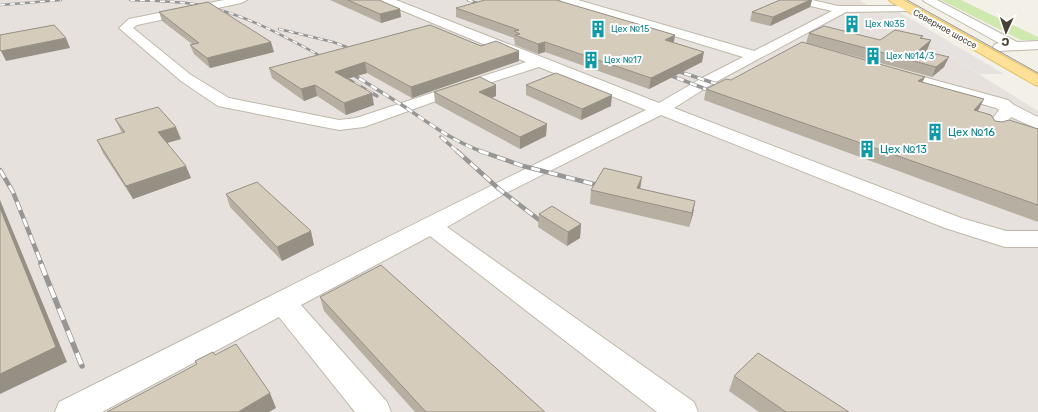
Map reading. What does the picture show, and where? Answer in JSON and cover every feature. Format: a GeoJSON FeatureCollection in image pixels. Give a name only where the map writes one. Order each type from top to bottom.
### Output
{"type":"FeatureCollection","features":[{"type":"Feature","properties":{"kind":"main road","name":"Северное шоссе"},"geometry":{"type":"LineString","coordinates":[[902,4],[1038,81]]}},
{"type":"Feature","properties":{"kind":"lane"},"geometry":{"type":"LineString","coordinates":[[386,0],[539,62],[661,108],[953,223],[1005,239],[1038,239]]}},
{"type":"Feature","properties":{"kind":"lane"},"geometry":{"type":"LineString","coordinates":[[566,0],[756,56]]}},
{"type":"Feature","properties":{"kind":"lane"},"geometry":{"type":"LineString","coordinates":[[797,0],[838,9],[902,4]]}},
{"type":"Feature","properties":{"kind":"lane"},"geometry":{"type":"LineString","coordinates":[[929,0],[1014,46]]}},
{"type":"Feature","properties":{"kind":"lane"},"geometry":{"type":"LineString","coordinates":[[234,1],[133,22],[125,28],[186,78],[224,102],[339,125],[358,123],[452,90],[539,62]]}},
{"type":"Feature","properties":{"kind":"lane"},"geometry":{"type":"LineString","coordinates":[[71,412],[431,226],[499,189],[661,108],[707,81],[840,12],[838,9]]}},
{"type":"Feature","properties":{"kind":"lane"},"geometry":{"type":"LineString","coordinates":[[783,42],[805,49]]}},
{"type":"Feature","properties":{"kind":"lane"},"geometry":{"type":"LineString","coordinates":[[977,46],[1038,45]]}},
{"type":"Feature","properties":{"kind":"lane"},"geometry":{"type":"LineString","coordinates":[[881,70],[1002,104],[1008,109],[1038,124]]}},
{"type":"Feature","properties":{"kind":"lane"},"geometry":{"type":"LineString","coordinates":[[995,127],[1008,109]]}},
{"type":"Feature","properties":{"kind":"lane"},"geometry":{"type":"LineString","coordinates":[[431,226],[682,412]]}},
{"type":"Feature","properties":{"kind":"lane"},"geometry":{"type":"LineString","coordinates":[[282,303],[375,412]]}},
{"type":"Feature","properties":{"kind":"shaded area"},"geometry":{"type":"Polygon","coordinates":[[[0,0],[859,0],[1038,111],[1038,412],[0,412],[0,0]]]}},
{"type":"Feature","properties":{"kind":"shaded area"},"geometry":{"type":"Polygon","coordinates":[[[879,12],[899,12],[1004,74],[979,74],[879,12]]]}},
{"type":"Feature","properties":{"kind":"green space"},"geometry":{"type":"Polygon","coordinates":[[[941,0],[961,0],[1038,37],[1038,40],[1021,40],[941,0]]]}},
{"type":"Feature","properties":{"kind":"building"},"geometry":{"type":"Polygon","coordinates":[[[348,0],[379,0],[400,9],[380,14],[348,0]]]}},
{"type":"Feature","properties":{"kind":"building"},"geometry":{"type":"Polygon","coordinates":[[[485,0],[556,0],[675,35],[665,40],[704,52],[651,78],[545,42],[538,44],[515,35],[520,34],[514,31],[519,30],[456,8],[485,0]]]}},
{"type":"Feature","properties":{"kind":"building"},"geometry":{"type":"Polygon","coordinates":[[[780,0],[810,0],[773,17],[752,12],[780,0]]]}},
{"type":"Feature","properties":{"kind":"building"},"geometry":{"type":"Polygon","coordinates":[[[208,2],[271,42],[207,58],[190,45],[199,43],[159,12],[208,2]]]}},
{"type":"Feature","properties":{"kind":"building"},"geometry":{"type":"Polygon","coordinates":[[[54,25],[66,38],[0,50],[0,35],[54,25]]]}},
{"type":"Feature","properties":{"kind":"building"},"geometry":{"type":"Polygon","coordinates":[[[430,25],[481,46],[496,41],[519,51],[411,87],[365,62],[335,72],[372,93],[344,103],[315,85],[301,89],[269,68],[430,25]]]}},
{"type":"Feature","properties":{"kind":"building"},"geometry":{"type":"Polygon","coordinates":[[[824,26],[880,40],[895,30],[923,36],[920,38],[931,40],[919,50],[949,57],[936,67],[809,33],[824,26]]]}},
{"type":"Feature","properties":{"kind":"building","name":"Цех №16"},"geometry":{"type":"Polygon","coordinates":[[[802,42],[925,77],[918,81],[984,99],[974,110],[991,115],[995,121],[1002,122],[1009,120],[1038,129],[1038,205],[706,89],[726,79],[731,80],[802,42]]]}},
{"type":"Feature","properties":{"kind":"building"},"geometry":{"type":"Polygon","coordinates":[[[556,73],[612,95],[582,109],[526,85],[556,73]]]}},
{"type":"Feature","properties":{"kind":"building"},"geometry":{"type":"Polygon","coordinates":[[[480,77],[496,85],[479,92],[547,124],[520,137],[434,92],[480,77]]]}},
{"type":"Feature","properties":{"kind":"building"},"geometry":{"type":"Polygon","coordinates":[[[158,107],[176,127],[158,132],[186,166],[126,186],[97,140],[125,132],[115,119],[158,107]]]}},
{"type":"Feature","properties":{"kind":"building"},"geometry":{"type":"Polygon","coordinates":[[[604,168],[642,177],[637,188],[695,201],[692,213],[591,190],[604,168]]]}},
{"type":"Feature","properties":{"kind":"building"},"geometry":{"type":"Polygon","coordinates":[[[257,182],[311,231],[277,247],[226,194],[257,182]]]}},
{"type":"Feature","properties":{"kind":"building"},"geometry":{"type":"Polygon","coordinates":[[[552,206],[581,224],[568,232],[539,214],[552,206]]]}},
{"type":"Feature","properties":{"kind":"building"},"geometry":{"type":"Polygon","coordinates":[[[0,208],[56,347],[0,374],[0,208]]]}},
{"type":"Feature","properties":{"kind":"building"},"geometry":{"type":"Polygon","coordinates":[[[381,265],[545,412],[426,412],[320,297],[381,265]]]}},
{"type":"Feature","properties":{"kind":"building"},"geometry":{"type":"Polygon","coordinates":[[[236,344],[270,393],[238,412],[107,412],[197,364],[195,361],[213,352],[215,355],[236,344]]]}},
{"type":"Feature","properties":{"kind":"building"},"geometry":{"type":"Polygon","coordinates":[[[758,353],[849,412],[786,412],[734,376],[758,353]]]}},
{"type":"Feature","properties":{"kind":"tram line"},"geometry":{"type":"LineString","coordinates":[[907,0],[1038,73]]}},
{"type":"Feature","properties":{"kind":"railway"},"geometry":{"type":"LineString","coordinates":[[0,5],[61,0]]}},
{"type":"Feature","properties":{"kind":"railway"},"geometry":{"type":"LineString","coordinates":[[130,0],[165,1],[200,5],[234,14],[297,43],[328,60]]}},
{"type":"Feature","properties":{"kind":"railway"},"geometry":{"type":"LineString","coordinates":[[468,0],[487,6]]}},
{"type":"Feature","properties":{"kind":"railway"},"geometry":{"type":"LineString","coordinates":[[279,29],[333,42],[358,51]]}},
{"type":"Feature","properties":{"kind":"railway"},"geometry":{"type":"LineString","coordinates":[[671,69],[726,87]]}},
{"type":"Feature","properties":{"kind":"railway"},"geometry":{"type":"LineString","coordinates":[[347,71],[442,132],[472,148],[483,152]]}},
{"type":"Feature","properties":{"kind":"railway"},"geometry":{"type":"LineString","coordinates":[[664,73],[716,93]]}},
{"type":"Feature","properties":{"kind":"railway"},"geometry":{"type":"LineString","coordinates":[[342,76],[377,96]]}},
{"type":"Feature","properties":{"kind":"railway"},"geometry":{"type":"LineString","coordinates":[[441,137],[458,152]]}},
{"type":"Feature","properties":{"kind":"railway"},"geometry":{"type":"LineString","coordinates":[[457,151],[499,189],[547,226]]}},
{"type":"Feature","properties":{"kind":"railway"},"geometry":{"type":"LineString","coordinates":[[480,151],[523,166],[605,187]]}},
{"type":"Feature","properties":{"kind":"railway"},"geometry":{"type":"LineString","coordinates":[[0,170],[13,192],[42,265]]}},
{"type":"Feature","properties":{"kind":"railway"},"geometry":{"type":"LineString","coordinates":[[41,264],[82,366]]}},
{"type":"Feature","properties":{"kind":"place","name":"Цех №35"},"geometry":{"type":"Point","coordinates":[852,24]}},
{"type":"Feature","properties":{"kind":"place","name":"Цех №15"},"geometry":{"type":"Point","coordinates":[598,29]}},
{"type":"Feature","properties":{"kind":"place","name":"Цех №14/3"},"geometry":{"type":"Point","coordinates":[873,56]}},
{"type":"Feature","properties":{"kind":"place","name":"Цех №17"},"geometry":{"type":"Point","coordinates":[591,60]}},
{"type":"Feature","properties":{"kind":"place","name":"Цех №16"},"geometry":{"type":"Point","coordinates":[935,132]}},
{"type":"Feature","properties":{"kind":"place","name":"Цех №13"},"geometry":{"type":"Point","coordinates":[867,149]}}]}
